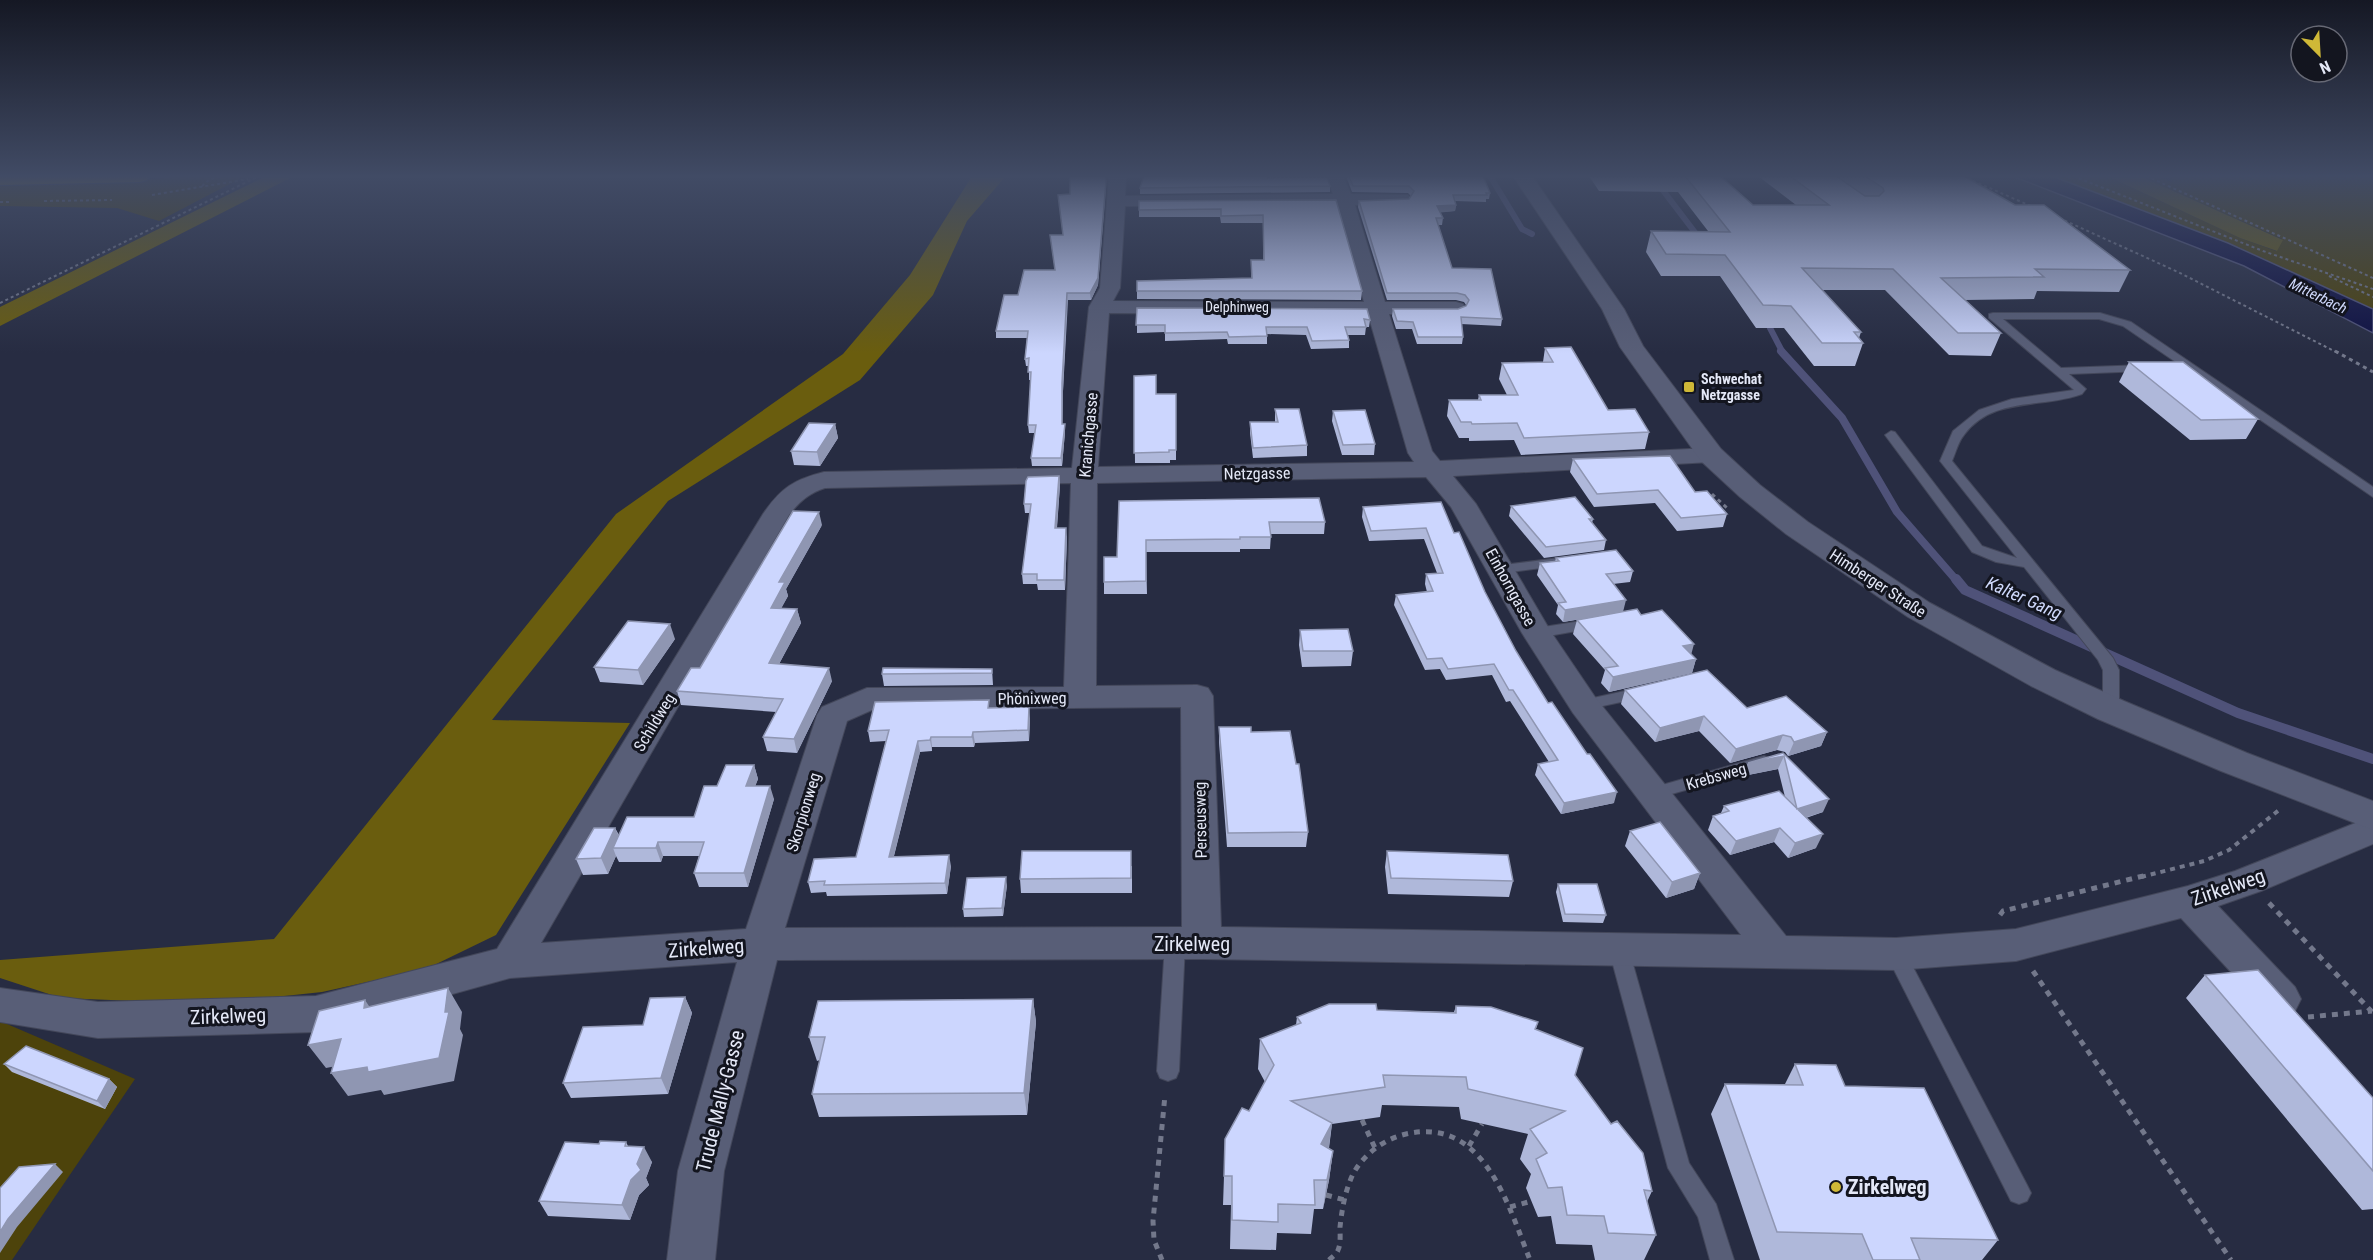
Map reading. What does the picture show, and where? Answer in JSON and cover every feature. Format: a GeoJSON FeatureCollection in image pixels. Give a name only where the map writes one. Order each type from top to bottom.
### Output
{"type":"FeatureCollection","features":[{"type":"Feature","properties":{"kind":"main road","name":"Himberger Straße"},"geometry":{"type":"LineString","coordinates":[[1562,235],[1613,309],[1632,347],[1711,455],[1750,491],[1797,528],[1910,604],[1983,647],[2111,710],[2373,816]]}},
{"type":"Feature","properties":{"kind":"street","name":"Kranichgasse"},"geometry":{"type":"LineString","coordinates":[[1080,697],[1084,477],[1099,307],[1110,288],[1115,235]]}},
{"type":"Feature","properties":{"kind":"street","name":"Einhorngasse"},"geometry":{"type":"LineString","coordinates":[[1354,235],[1420,453],[1463,504],[1503,569],[1537,633],[1584,705],[1776,952]]}},
{"type":"Feature","properties":{"kind":"street","name":"Delphinweg"},"geometry":{"type":"LineString","coordinates":[[1099,307],[1456,308]]}},
{"type":"Feature","properties":{"kind":"street","name":"Netzgasse"},"geometry":{"type":"LineString","coordinates":[[803,485],[824,480],[1434,470],[1711,455]]}},
{"type":"Feature","properties":{"kind":"street","name":"Schildweg"},"geometry":{"type":"LineString","coordinates":[[510,962],[776,514],[791,494],[803,485]]}},
{"type":"Feature","properties":{"kind":"street","name":"Phönixweg"},"geometry":{"type":"LineString","coordinates":[[867,699],[1197,696]]}},
{"type":"Feature","properties":{"kind":"street","name":"Perseusweg"},"geometry":{"type":"LineString","coordinates":[[1189,944],[1197,696]]}},
{"type":"Feature","properties":{"kind":"street","name":"Skorpionweg"},"geometry":{"type":"LineString","coordinates":[[761,944],[833,715],[867,699]]}},
{"type":"Feature","properties":{"kind":"street","name":"Zirkelweg"},"geometry":{"type":"LineString","coordinates":[[0,1005],[98,1020],[316,1014],[510,962],[761,944],[1189,944],[1896,954],[2006,932],[2189,901],[2248,881],[2373,829]]}},
{"type":"Feature","properties":{"kind":"street"},"geometry":{"type":"LineString","coordinates":[[2189,901],[2303,1022]]}},
{"type":"Feature","properties":{"kind":"street","name":"Trude Mally-Gasse"},"geometry":{"type":"LineString","coordinates":[[691,1260],[701,1171],[761,944]]}},
{"type":"Feature","properties":{"kind":"lane"},"geometry":{"type":"LineString","coordinates":[[2111,710],[2111,670],[2105,658],[1946,461],[1959,432],[1981,414],[1999,405],[2024,399],[2070,395],[2079,392],[2080,388],[2061,371],[1993,316],[2108,317],[2127,324],[2186,367],[2373,493]]}},
{"type":"Feature","properties":{"kind":"lane"},"geometry":{"type":"LineString","coordinates":[[2061,371],[2186,367]]}},
{"type":"Feature","properties":{"kind":"lane"},"geometry":{"type":"LineString","coordinates":[[1891,435],[1977,549],[2001,559],[2029,564]]}},
{"type":"Feature","properties":{"kind":"lane"},"geometry":{"type":"LineString","coordinates":[[1503,569],[1573,560]]}},
{"type":"Feature","properties":{"kind":"lane"},"geometry":{"type":"LineString","coordinates":[[1537,633],[1606,622]]}},
{"type":"Feature","properties":{"kind":"lane"},"geometry":{"type":"LineString","coordinates":[[1584,705],[1661,688]]}},
{"type":"Feature","properties":{"kind":"lane","name":"Krebsweg"},"geometry":{"type":"LineString","coordinates":[[1654,794],[1778,758]]}},
{"type":"Feature","properties":{"kind":"lane"},"geometry":{"type":"LineString","coordinates":[[1168,1071],[1189,944]]}},
{"type":"Feature","properties":{"kind":"lane"},"geometry":{"type":"LineString","coordinates":[[1619,950],[1679,1168],[1708,1212],[1722,1260]]}},
{"type":"Feature","properties":{"kind":"lane"},"geometry":{"type":"LineString","coordinates":[[1896,954],[2019,1193]]}},
{"type":"Feature","properties":{"kind":"path"},"geometry":{"type":"LineString","coordinates":[[0,303],[139,235]]}},
{"type":"Feature","properties":{"kind":"path"},"geometry":{"type":"LineString","coordinates":[[2100,235],[2309,337],[2373,372]]}},
{"type":"Feature","properties":{"kind":"path"},"geometry":{"type":"LineString","coordinates":[[2225,235],[2373,289]]}},
{"type":"Feature","properties":{"kind":"path"},"geometry":{"type":"LineString","coordinates":[[2276,235],[2373,279]]}},
{"type":"Feature","properties":{"kind":"path"},"geometry":{"type":"LineString","coordinates":[[2306,266],[2373,297]]}},
{"type":"Feature","properties":{"kind":"path"},"geometry":{"type":"LineString","coordinates":[[2231,1260],[2006,932],[2003,911],[2204,861],[2229,850],[2254,832],[2273,814],[2280,810],[2289,811]]}},
{"type":"Feature","properties":{"kind":"path"},"geometry":{"type":"LineString","coordinates":[[2248,881],[2372,1011]]}},
{"type":"Feature","properties":{"kind":"path"},"geometry":{"type":"LineString","coordinates":[[2303,1022],[2372,1011]]}},
{"type":"Feature","properties":{"kind":"path"},"geometry":{"type":"LineString","coordinates":[[1162,1260],[1154,1240],[1153,1221],[1168,1071]]}},
{"type":"Feature","properties":{"kind":"path"},"geometry":{"type":"LineString","coordinates":[[1362,1120],[1375,1148]]}},
{"type":"Feature","properties":{"kind":"path"},"geometry":{"type":"LineString","coordinates":[[1469,1146],[1482,1124]]}},
{"type":"Feature","properties":{"kind":"path"},"geometry":{"type":"LineString","coordinates":[[1329,1260],[1338,1251],[1345,1200],[1356,1169],[1375,1148],[1390,1139],[1424,1130],[1440,1131],[1457,1137],[1481,1157],[1510,1207],[1530,1260]]}},
{"type":"Feature","properties":{"kind":"path"},"geometry":{"type":"LineString","coordinates":[[1326,1195],[1345,1200]]}},
{"type":"Feature","properties":{"kind":"path"},"geometry":{"type":"LineString","coordinates":[[1510,1207],[1532,1201]]}},
{"type":"Feature","properties":{"kind":"shaded area"},"geometry":{"type":"Polygon","coordinates":[[[147,235],[179,235],[0,326],[0,307],[147,235]]]}},
{"type":"Feature","properties":{"kind":"shaded area"},"geometry":{"type":"Polygon","coordinates":[[[935,235],[961,235],[933,295],[860,380],[668,501],[492,720],[630,723],[496,935],[426,969],[322,992],[211,1004],[61,998],[0,978],[0,960],[274,939],[616,514],[843,354],[910,275],[935,235]]]}},
{"type":"Feature","properties":{"kind":"shaded area"},"geometry":{"type":"Polygon","coordinates":[[[2206,235],[2233,235],[2276,251],[2282,239],[2273,235],[2373,235],[2373,309],[2206,235]]]}},
{"type":"Feature","properties":{"kind":"shaded area"},"geometry":{"type":"Polygon","coordinates":[[[2233,235],[2271,235],[2283,240],[2277,251],[2233,235]]]}},
{"type":"Feature","properties":{"kind":"shaded area"},"geometry":{"type":"Polygon","coordinates":[[[0,1021],[135,1079],[12,1260],[0,1260],[0,1021]]]}},
{"type":"Feature","properties":{"kind":"water","name":"Mitterbach"},"geometry":{"type":"Polygon","coordinates":[[[2164,235],[2206,235],[2373,309],[2373,333],[2244,266],[2164,235]]]}},
{"type":"Feature","properties":{"kind":"building"},"geometry":{"type":"Polygon","coordinates":[[[1050,235],[1102,235],[1098,278],[1090,293],[1067,293],[1062,383],[1062,424],[1065,424],[1061,458],[1031,458],[1036,425],[1028,425],[1031,372],[1028,372],[1029,358],[1025,359],[1028,331],[996,331],[1004,295],[1018,295],[1024,270],[1055,270],[1050,235]]]}},
{"type":"Feature","properties":{"kind":"building"},"geometry":{"type":"Polygon","coordinates":[[[1263,235],[1346,235],[1362,291],[1137,291],[1137,281],[1252,278],[1251,260],[1264,260],[1263,235]]]}},
{"type":"Feature","properties":{"kind":"building"},"geometry":{"type":"Polygon","coordinates":[[[1369,235],[1441,235],[1452,268],[1491,269],[1502,319],[1461,317],[1463,337],[1418,337],[1413,322],[1397,321],[1393,309],[1458,309],[1466,306],[1469,300],[1465,295],[1457,293],[1387,293],[1369,235]]]}},
{"type":"Feature","properties":{"kind":"building"},"geometry":{"type":"Polygon","coordinates":[[[1653,235],[2083,235],[2130,270],[2035,269],[2044,277],[1941,278],[2001,333],[1958,333],[1893,269],[1802,268],[1861,332],[1854,332],[1863,343],[1822,343],[1791,306],[1763,305],[1725,255],[1666,254],[1653,235]]]}},
{"type":"Feature","properties":{"kind":"building"},"geometry":{"type":"Polygon","coordinates":[[[1137,308],[1367,309],[1370,320],[1364,319],[1366,327],[1345,327],[1349,340],[1312,341],[1307,327],[1266,327],[1267,336],[1229,337],[1227,332],[1165,333],[1165,325],[1136,325],[1137,308]]]}},
{"type":"Feature","properties":{"kind":"building"},"geometry":{"type":"Polygon","coordinates":[[[1571,347],[1608,410],[1635,409],[1649,432],[1524,438],[1517,423],[1472,424],[1461,422],[1449,400],[1481,400],[1479,395],[1518,395],[1502,363],[1553,362],[1545,348],[1571,347]]]}},
{"type":"Feature","properties":{"kind":"building"},"geometry":{"type":"Polygon","coordinates":[[[2129,362],[2183,362],[2258,419],[2201,420],[2129,362]]]}},
{"type":"Feature","properties":{"kind":"building"},"geometry":{"type":"Polygon","coordinates":[[[1156,375],[1156,394],[1176,394],[1176,450],[1134,453],[1134,376],[1156,375]]]}},
{"type":"Feature","properties":{"kind":"building"},"geometry":{"type":"Polygon","coordinates":[[[1275,409],[1299,409],[1307,445],[1253,448],[1250,422],[1278,422],[1275,409]]]}},
{"type":"Feature","properties":{"kind":"building"},"geometry":{"type":"Polygon","coordinates":[[[1365,410],[1375,444],[1343,445],[1333,411],[1365,410]]]}},
{"type":"Feature","properties":{"kind":"building"},"geometry":{"type":"Polygon","coordinates":[[[809,423],[835,424],[817,452],[791,451],[809,423]]]}},
{"type":"Feature","properties":{"kind":"building"},"geometry":{"type":"Polygon","coordinates":[[[1670,456],[1695,492],[1707,491],[1727,514],[1681,518],[1658,490],[1597,494],[1573,459],[1670,456]]]}},
{"type":"Feature","properties":{"kind":"building"},"geometry":{"type":"Polygon","coordinates":[[[1059,476],[1055,528],[1066,528],[1064,580],[1037,580],[1037,574],[1022,574],[1031,504],[1024,504],[1026,481],[1028,477],[1059,476]]]}},
{"type":"Feature","properties":{"kind":"building"},"geometry":{"type":"Polygon","coordinates":[[[1575,497],[1606,540],[1546,547],[1511,506],[1575,497]]]}},
{"type":"Feature","properties":{"kind":"building"},"geometry":{"type":"Polygon","coordinates":[[[1319,498],[1325,522],[1269,522],[1271,537],[1146,540],[1146,581],[1104,582],[1104,557],[1117,557],[1119,501],[1319,498]]]}},
{"type":"Feature","properties":{"kind":"building"},"geometry":{"type":"Polygon","coordinates":[[[1441,502],[1454,533],[1459,532],[1485,592],[1516,651],[1548,703],[1552,702],[1587,754],[1590,754],[1617,792],[1564,803],[1538,764],[1558,760],[1513,690],[1509,690],[1494,664],[1448,669],[1442,658],[1427,659],[1396,595],[1433,591],[1426,574],[1443,573],[1426,528],[1371,531],[1363,507],[1441,502]]]}},
{"type":"Feature","properties":{"kind":"building"},"geometry":{"type":"Polygon","coordinates":[[[793,511],[819,512],[779,582],[785,582],[771,608],[797,609],[769,663],[829,668],[794,739],[763,737],[783,699],[677,691],[691,668],[700,668],[793,511]]]}},
{"type":"Feature","properties":{"kind":"building"},"geometry":{"type":"Polygon","coordinates":[[[1616,550],[1633,571],[1606,574],[1626,600],[1565,610],[1558,603],[1566,602],[1540,563],[1559,561],[1556,558],[1616,550]]]}},
{"type":"Feature","properties":{"kind":"building"},"geometry":{"type":"Polygon","coordinates":[[[1637,609],[1641,615],[1662,610],[1694,644],[1683,646],[1696,659],[1613,677],[1605,668],[1618,666],[1577,620],[1637,609]]]}},
{"type":"Feature","properties":{"kind":"building"},"geometry":{"type":"Polygon","coordinates":[[[628,621],[670,624],[638,670],[594,667],[628,621]]]}},
{"type":"Feature","properties":{"kind":"building"},"geometry":{"type":"Polygon","coordinates":[[[1348,629],[1353,651],[1303,651],[1300,630],[1348,629]]]}},
{"type":"Feature","properties":{"kind":"building"},"geometry":{"type":"Polygon","coordinates":[[[883,668],[992,669],[992,673],[882,674],[883,668]]]}},
{"type":"Feature","properties":{"kind":"building"},"geometry":{"type":"Polygon","coordinates":[[[1707,670],[1747,708],[1786,696],[1827,732],[1794,742],[1791,737],[1783,735],[1736,749],[1704,716],[1660,728],[1625,690],[1707,670]]]}},
{"type":"Feature","properties":{"kind":"building"},"geometry":{"type":"Polygon","coordinates":[[[989,700],[988,708],[1029,707],[1028,730],[973,732],[972,737],[931,737],[930,740],[918,741],[889,857],[949,855],[945,883],[824,885],[825,881],[808,882],[814,859],[856,857],[889,730],[868,731],[875,702],[989,700]]]}},
{"type":"Feature","properties":{"kind":"building"},"geometry":{"type":"Polygon","coordinates":[[[1219,727],[1251,727],[1251,732],[1290,731],[1296,764],[1299,764],[1308,832],[1228,833],[1219,727]]]}},
{"type":"Feature","properties":{"kind":"building"},"geometry":{"type":"Polygon","coordinates":[[[1783,753],[1829,799],[1797,809],[1784,756],[1748,763],[1783,753]]]}},
{"type":"Feature","properties":{"kind":"building"},"geometry":{"type":"Polygon","coordinates":[[[726,765],[754,765],[746,786],[770,786],[744,873],[694,873],[704,842],[658,842],[656,848],[613,848],[627,817],[694,817],[704,786],[717,786],[726,765]]]}},
{"type":"Feature","properties":{"kind":"building"},"geometry":{"type":"Polygon","coordinates":[[[1779,791],[1823,834],[1795,843],[1780,828],[1736,841],[1713,816],[1729,811],[1724,806],[1779,791]]]}},
{"type":"Feature","properties":{"kind":"building"},"geometry":{"type":"Polygon","coordinates":[[[1660,822],[1700,873],[1672,882],[1630,831],[1660,822]]]}},
{"type":"Feature","properties":{"kind":"building"},"geometry":{"type":"Polygon","coordinates":[[[594,828],[615,828],[601,858],[576,859],[594,828]]]}},
{"type":"Feature","properties":{"kind":"building"},"geometry":{"type":"Polygon","coordinates":[[[1022,851],[1131,851],[1131,878],[1020,879],[1022,851]]]}},
{"type":"Feature","properties":{"kind":"building"},"geometry":{"type":"Polygon","coordinates":[[[1387,851],[1508,855],[1513,881],[1391,878],[1387,851]]]}},
{"type":"Feature","properties":{"kind":"building"},"geometry":{"type":"Polygon","coordinates":[[[1006,877],[1002,908],[963,909],[967,878],[1006,877]]]}},
{"type":"Feature","properties":{"kind":"building"},"geometry":{"type":"Polygon","coordinates":[[[1558,884],[1597,884],[1606,915],[1565,914],[1558,884]]]}},
{"type":"Feature","properties":{"kind":"building"},"geometry":{"type":"Polygon","coordinates":[[[2258,970],[2373,1098],[2373,1171],[2205,975],[2258,970]]]}},
{"type":"Feature","properties":{"kind":"building"},"geometry":{"type":"Polygon","coordinates":[[[448,988],[445,1012],[449,1012],[439,1058],[368,1072],[367,1067],[331,1073],[341,1039],[308,1045],[319,1011],[365,1000],[364,1008],[448,988]]]}},
{"type":"Feature","properties":{"kind":"building"},"geometry":{"type":"Polygon","coordinates":[[[685,997],[661,1078],[563,1083],[583,1027],[643,1025],[650,998],[685,997]]]}},
{"type":"Feature","properties":{"kind":"building"},"geometry":{"type":"Polygon","coordinates":[[[1033,999],[1024,1093],[812,1094],[825,1037],[809,1037],[818,1001],[1033,999]]]}},
{"type":"Feature","properties":{"kind":"building"},"geometry":{"type":"Polygon","coordinates":[[[1329,1004],[1376,1004],[1377,1010],[1456,1013],[1456,1006],[1491,1007],[1538,1022],[1535,1029],[1583,1048],[1575,1075],[1611,1124],[1617,1121],[1643,1153],[1652,1191],[1644,1190],[1656,1235],[1608,1233],[1604,1216],[1567,1215],[1562,1187],[1548,1188],[1536,1159],[1547,1153],[1530,1129],[1565,1111],[1468,1089],[1466,1077],[1383,1075],[1385,1087],[1291,1101],[1332,1123],[1321,1144],[1333,1151],[1327,1180],[1314,1180],[1315,1205],[1278,1204],[1278,1222],[1232,1220],[1232,1176],[1224,1176],[1225,1139],[1242,1108],[1249,1111],[1274,1065],[1260,1039],[1301,1023],[1297,1017],[1329,1004]]]}},
{"type":"Feature","properties":{"kind":"building"},"geometry":{"type":"Polygon","coordinates":[[[26,1046],[109,1079],[97,1101],[4,1064],[26,1046]]]}},
{"type":"Feature","properties":{"kind":"building","name":"Zirkelweg"},"geometry":{"type":"Polygon","coordinates":[[[1795,1064],[1836,1065],[1845,1086],[1924,1088],[1998,1240],[1911,1238],[1920,1260],[1873,1260],[1862,1234],[1777,1232],[1725,1084],[1803,1085],[1795,1064]]]}},
{"type":"Feature","properties":{"kind":"building"},"geometry":{"type":"Polygon","coordinates":[[[600,1141],[626,1142],[625,1146],[644,1147],[637,1164],[641,1170],[631,1180],[622,1205],[539,1201],[565,1142],[599,1144],[600,1141]]]}},
{"type":"Feature","properties":{"kind":"building"},"geometry":{"type":"Polygon","coordinates":[[[55,1164],[8,1219],[0,1232],[0,1188],[19,1167],[55,1164]]]}},
{"type":"Feature","properties":{"kind":"waterway","name":"Kalter Gang"},"geometry":{"type":"LineString","coordinates":[[1697,235],[1700,239]]}},
{"type":"Feature","properties":{"kind":"waterway","name":"Kalter Gang"},"geometry":{"type":"LineString","coordinates":[[1770,328],[1783,353]]}},
{"type":"Feature","properties":{"kind":"waterway","name":"Kalter Gang"},"geometry":{"type":"LineString","coordinates":[[1781,351],[1842,418],[1897,512],[1957,581]]}},
{"type":"Feature","properties":{"kind":"waterway","name":"Kalter Gang"},"geometry":{"type":"LineString","coordinates":[[1956,579],[1965,590],[2238,713],[2373,759]]}},
{"type":"Feature","properties":{"kind":"place","name":"Schwechat Netzgasse"},"geometry":{"type":"Point","coordinates":[1689,387]}},
{"type":"Feature","properties":{"kind":"place","name":"Zirkelweg"},"geometry":{"type":"Point","coordinates":[1836,1187]}}]}
